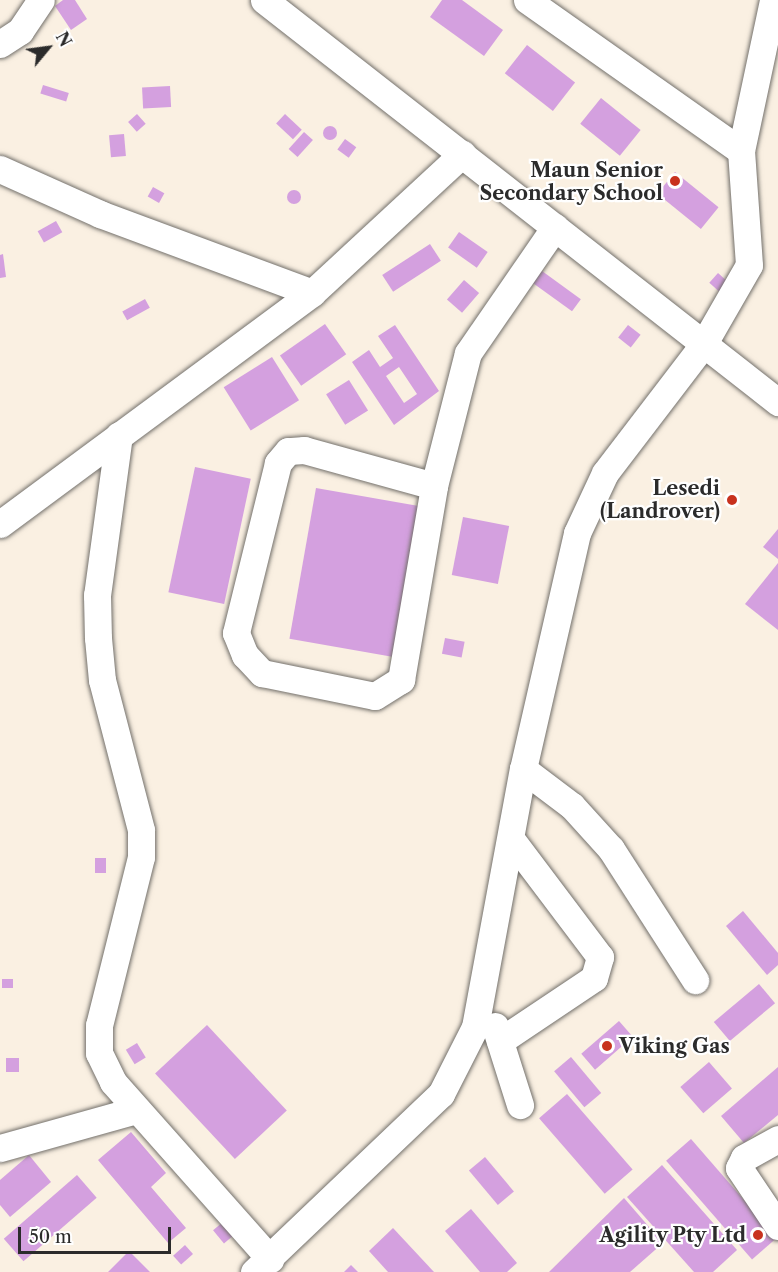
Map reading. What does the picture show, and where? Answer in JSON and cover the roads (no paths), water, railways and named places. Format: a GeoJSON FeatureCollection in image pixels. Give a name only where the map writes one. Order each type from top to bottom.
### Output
{"type":"FeatureCollection","features":[{"type":"Feature","properties":{"kind":"street"},"geometry":{"type":"LineString","coordinates":[[0,44],[15,36],[41,0]]}},
{"type":"Feature","properties":{"kind":"street"},"geometry":{"type":"LineString","coordinates":[[264,0],[778,402]]}},
{"type":"Feature","properties":{"kind":"street"},"geometry":{"type":"LineString","coordinates":[[527,0],[741,151]]}},
{"type":"Feature","properties":{"kind":"street"},"geometry":{"type":"LineString","coordinates":[[119,435],[97,595],[98,638],[102,680],[141,830],[141,857],[97,1037],[105,1068],[136,1110],[262,1265],[441,1094],[467,1046],[484,993],[523,769],[587,505],[627,441],[704,345],[748,265],[741,151],[773,0]]}},
{"type":"Feature","properties":{"kind":"street"},"geometry":{"type":"LineString","coordinates":[[0,524],[312,293],[462,154]]}},
{"type":"Feature","properties":{"kind":"street"},"geometry":{"type":"LineString","coordinates":[[0,170],[100,214],[312,293]]}},
{"type":"Feature","properties":{"kind":"street"},"geometry":{"type":"LineString","coordinates":[[434,486],[304,450],[288,451],[278,463],[236,633],[245,655],[262,673],[375,696],[401,680],[434,486],[468,353],[555,227]]}},
{"type":"Feature","properties":{"kind":"street"},"geometry":{"type":"LineString","coordinates":[[523,769],[572,806],[611,849],[695,981]]}},
{"type":"Feature","properties":{"kind":"street"},"geometry":{"type":"LineString","coordinates":[[500,1041],[594,978],[600,957],[511,839]]}},
{"type":"Feature","properties":{"kind":"street"},"geometry":{"type":"LineString","coordinates":[[484,993],[520,1105]]}},
{"type":"Feature","properties":{"kind":"street"},"geometry":{"type":"LineString","coordinates":[[0,1148],[136,1110]]}},
{"type":"Feature","properties":{"kind":"street"},"geometry":{"type":"LineString","coordinates":[[778,1138],[744,1158],[739,1168],[778,1226]]}},
{"type":"Feature","properties":{"kind":"place","name":"Maun Senior Secondary School"},"geometry":{"type":"Point","coordinates":[675,181]}},
{"type":"Feature","properties":{"kind":"place","name":"Lesedi (Landrover)"},"geometry":{"type":"Point","coordinates":[732,500]}},
{"type":"Feature","properties":{"kind":"place","name":"Viking Gas"},"geometry":{"type":"Point","coordinates":[607,1046]}},
{"type":"Feature","properties":{"kind":"place","name":"Agility Pty Ltd"},"geometry":{"type":"Point","coordinates":[758,1235]}}]}
